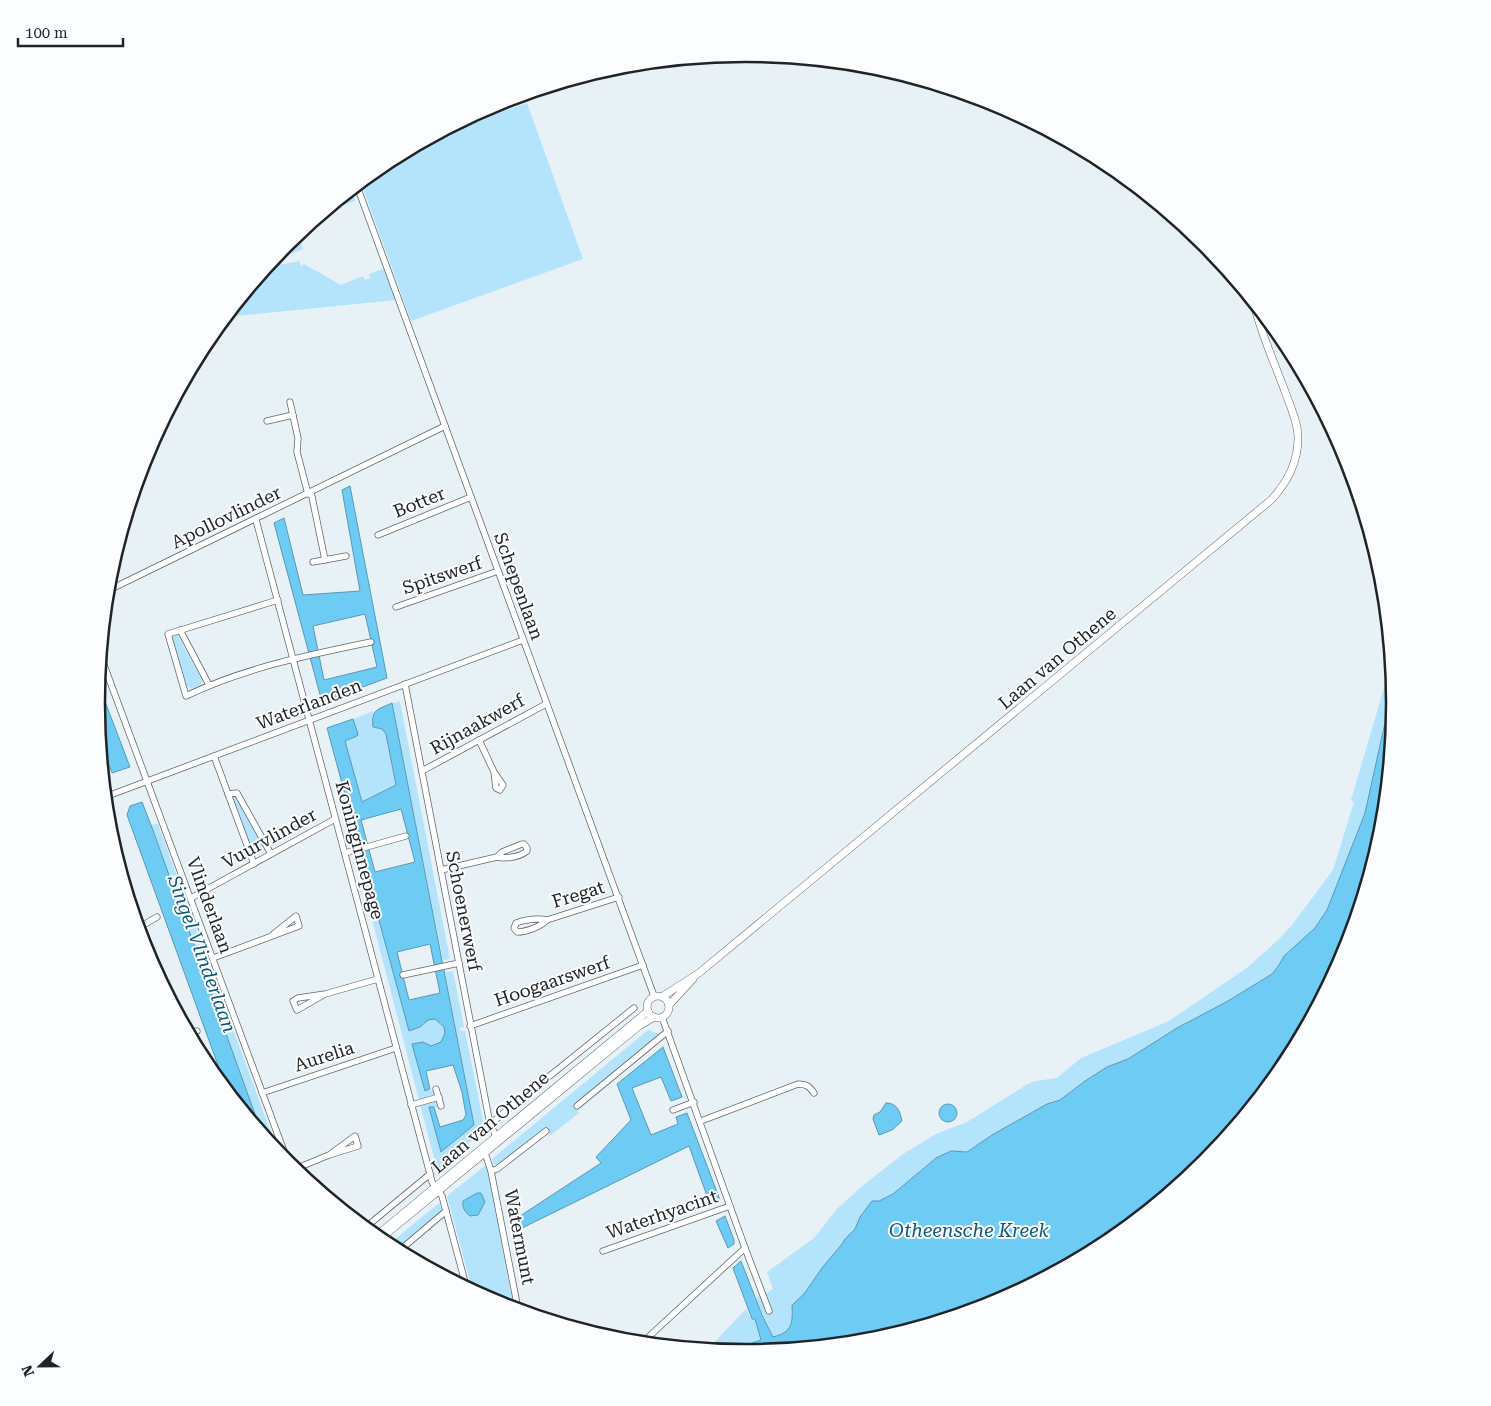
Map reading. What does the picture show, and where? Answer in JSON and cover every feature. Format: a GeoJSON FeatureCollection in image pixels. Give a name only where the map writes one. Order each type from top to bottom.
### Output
{"type":"FeatureCollection","features":[{"type":"Feature","properties":{"kind":"street","name":"Schepenlaan"},"geometry":{"type":"LineString","coordinates":[[359,193],[654,996]]}},
{"type":"Feature","properties":{"kind":"street","name":"Laan van Othene"},"geometry":{"type":"LineString","coordinates":[[663,996],[699,973],[1279,492],[1291,471],[1298,437],[1290,403],[1261,323]]}},
{"type":"Feature","properties":{"kind":"street"},"geometry":{"type":"LineString","coordinates":[[290,402],[298,438],[297,452],[310,493],[325,560]]}},
{"type":"Feature","properties":{"kind":"street"},"geometry":{"type":"LineString","coordinates":[[267,421],[293,415]]}},
{"type":"Feature","properties":{"kind":"street","name":"Apollovlinder"},"geometry":{"type":"LineString","coordinates":[[115,587],[256,520],[445,426]]}},
{"type":"Feature","properties":{"kind":"street","name":"Botter"},"geometry":{"type":"LineString","coordinates":[[378,535],[471,497]]}},
{"type":"Feature","properties":{"kind":"street","name":"Koninginnepage"},"geometry":{"type":"LineString","coordinates":[[256,520],[432,1182],[442,1196],[464,1278]]}},
{"type":"Feature","properties":{"kind":"street"},"geometry":{"type":"LineString","coordinates":[[313,562],[346,556]]}},
{"type":"Feature","properties":{"kind":"street","name":"Spitswerf"},"geometry":{"type":"LineString","coordinates":[[396,607],[498,571]]}},
{"type":"Feature","properties":{"kind":"street"},"geometry":{"type":"LineString","coordinates":[[278,600],[168,634],[186,696],[209,685],[293,658],[371,642]]}},
{"type":"Feature","properties":{"kind":"street"},"geometry":{"type":"LineString","coordinates":[[180,630],[209,685]]}},
{"type":"Feature","properties":{"kind":"street","name":"Waterlanden"},"geometry":{"type":"LineString","coordinates":[[111,794],[523,640]]}},
{"type":"Feature","properties":{"kind":"street","name":"Vlinderlaan"},"geometry":{"type":"LineString","coordinates":[[106,670],[281,1143]]}},
{"type":"Feature","properties":{"kind":"street","name":"Schoenerwerf"},"geometry":{"type":"LineString","coordinates":[[405,684],[470,1026],[490,1124],[498,1140]]}},
{"type":"Feature","properties":{"kind":"street","name":"Rijnaakwerf"},"geometry":{"type":"LineString","coordinates":[[422,771],[546,704]]}},
{"type":"Feature","properties":{"kind":"street"},"geometry":{"type":"LineString","coordinates":[[479,740],[494,772]]}},
{"type":"Feature","properties":{"kind":"street"},"geometry":{"type":"LineString","coordinates":[[214,756],[254,864]]}},
{"type":"Feature","properties":{"kind":"street"},"geometry":{"type":"LineString","coordinates":[[228,794],[237,793],[271,854]]}},
{"type":"Feature","properties":{"kind":"street","name":"Vuurvlinder"},"geometry":{"type":"LineString","coordinates":[[191,898],[335,819]]}},
{"type":"Feature","properties":{"kind":"street"},"geometry":{"type":"LineString","coordinates":[[345,853],[406,836]]}},
{"type":"Feature","properties":{"kind":"street"},"geometry":{"type":"LineString","coordinates":[[441,870],[497,857]]}},
{"type":"Feature","properties":{"kind":"street","name":"Fregat"},"geometry":{"type":"LineString","coordinates":[[547,920],[543,924],[521,932],[517,932],[514,928],[516,923],[521,921],[547,920],[619,898]]}},
{"type":"Feature","properties":{"kind":"street"},"geometry":{"type":"LineString","coordinates":[[213,958],[299,926],[296,916],[271,936]]}},
{"type":"Feature","properties":{"kind":"street"},"geometry":{"type":"LineString","coordinates":[[145,924],[157,917]]}},
{"type":"Feature","properties":{"kind":"street"},"geometry":{"type":"LineString","coordinates":[[403,975],[459,963]]}},
{"type":"Feature","properties":{"kind":"street","name":"Hoogaarswerf"},"geometry":{"type":"LineString","coordinates":[[470,1026],[643,965]]}},
{"type":"Feature","properties":{"kind":"street","name":"Laan van Othene"},"geometry":{"type":"LineString","coordinates":[[669,1005],[699,973]]}},
{"type":"Feature","properties":{"kind":"street"},"geometry":{"type":"LineString","coordinates":[[324,994],[297,1010],[293,1001],[378,979]]}},
{"type":"Feature","properties":{"kind":"street"},"geometry":{"type":"LineString","coordinates":[[654,996],[663,996],[668,1000],[668,1012],[662,1017],[651,1014],[648,1003],[654,996]]}},
{"type":"Feature","properties":{"kind":"street","name":"Laan van Othene"},"geometry":{"type":"LineString","coordinates":[[490,1124],[634,1008]]}},
{"type":"Feature","properties":{"kind":"street","name":"Laan van Othene"},"geometry":{"type":"LineString","coordinates":[[383,1231],[498,1140],[651,1014]]}},
{"type":"Feature","properties":{"kind":"street","name":"Waterhyacint"},"geometry":{"type":"LineString","coordinates":[[662,1017],[769,1311]]}},
{"type":"Feature","properties":{"kind":"street"},"geometry":{"type":"LineString","coordinates":[[616,1023],[625,1034]]}},
{"type":"Feature","properties":{"kind":"street"},"geometry":{"type":"LineString","coordinates":[[577,1106],[668,1031]]}},
{"type":"Feature","properties":{"kind":"street","name":"Aurelia"},"geometry":{"type":"LineString","coordinates":[[262,1093],[396,1048]]}},
{"type":"Feature","properties":{"kind":"street"},"geometry":{"type":"LineString","coordinates":[[700,1121],[798,1084],[805,1084],[814,1093]]}},
{"type":"Feature","properties":{"kind":"street"},"geometry":{"type":"LineString","coordinates":[[436,1088],[441,1106]]}},
{"type":"Feature","properties":{"kind":"street"},"geometry":{"type":"LineString","coordinates":[[411,1105],[438,1097]]}},
{"type":"Feature","properties":{"kind":"street"},"geometry":{"type":"LineString","coordinates":[[673,1110],[694,1102]]}},
{"type":"Feature","properties":{"kind":"street","name":"Watermunt"},"geometry":{"type":"LineString","coordinates":[[491,1171],[497,1169],[546,1131]]}},
{"type":"Feature","properties":{"kind":"street"},"geometry":{"type":"LineString","coordinates":[[304,1166],[329,1155],[358,1146],[355,1136],[329,1155]]}},
{"type":"Feature","properties":{"kind":"street","name":"Watermunt"},"geometry":{"type":"LineString","coordinates":[[484,1151],[491,1171],[516,1301]]}},
{"type":"Feature","properties":{"kind":"street","name":"Laan van Othene"},"geometry":{"type":"LineString","coordinates":[[372,1222],[430,1174]]}},
{"type":"Feature","properties":{"kind":"street","name":"Laan van Othene"},"geometry":{"type":"LineString","coordinates":[[386,1233],[437,1189]]}},
{"type":"Feature","properties":{"kind":"street","name":"Waterhyacint"},"geometry":{"type":"LineString","coordinates":[[603,1251],[730,1206]]}},
{"type":"Feature","properties":{"kind":"street"},"geometry":{"type":"LineString","coordinates":[[406,1246],[446,1211]]}},
{"type":"Feature","properties":{"kind":"street"},"geometry":{"type":"LineString","coordinates":[[650,1336],[745,1248]]}},
{"type":"Feature","properties":{"kind":"shaded area"},"geometry":{"type":"Polygon","coordinates":[[[527,103],[583,259],[411,321],[363,190],[425,148],[487,117],[527,103]]]}},
{"type":"Feature","properties":{"kind":"shaded area"},"geometry":{"type":"Polygon","coordinates":[[[354,197],[355,201],[343,206],[354,197]]]}},
{"type":"Feature","properties":{"kind":"shaded area"},"geometry":{"type":"Polygon","coordinates":[[[301,243],[303,249],[289,255],[301,243]]]}},
{"type":"Feature","properties":{"kind":"shaded area"},"geometry":{"type":"Polygon","coordinates":[[[299,261],[301,266],[304,264],[341,285],[363,276],[365,280],[370,278],[369,274],[383,269],[386,272],[396,300],[235,316],[279,265],[299,261]]]}},
{"type":"Feature","properties":{"kind":"shaded area"},"geometry":{"type":"Polygon","coordinates":[[[177,634],[202,680],[200,688],[192,690],[186,685],[171,637],[177,634]]]}},
{"type":"Feature","properties":{"kind":"shaded area"},"geometry":{"type":"Polygon","coordinates":[[[1386,683],[1386,721],[1365,813],[1327,910],[1315,928],[1285,956],[1272,974],[1228,1001],[1177,1028],[1128,1059],[1107,1067],[1060,1100],[1047,1104],[992,1135],[967,1152],[959,1151],[928,1164],[893,1194],[879,1201],[872,1202],[860,1217],[855,1229],[822,1268],[804,1294],[792,1304],[792,1322],[788,1329],[773,1337],[756,1299],[761,1293],[769,1313],[773,1311],[766,1293],[773,1289],[767,1272],[814,1238],[837,1209],[861,1187],[903,1154],[936,1134],[967,1122],[1028,1084],[1057,1078],[1081,1058],[1169,1021],[1248,967],[1278,940],[1292,925],[1333,870],[1354,802],[1351,800],[1386,683]]]}},
{"type":"Feature","properties":{"kind":"shaded area"},"geometry":{"type":"Polygon","coordinates":[[[400,702],[450,959],[443,960],[392,703],[400,702]]]}},
{"type":"Feature","properties":{"kind":"shaded area"},"geometry":{"type":"Polygon","coordinates":[[[374,711],[372,720],[375,728],[382,729],[386,734],[396,786],[361,803],[345,741],[358,734],[353,719],[374,711]]]}},
{"type":"Feature","properties":{"kind":"shaded area"},"geometry":{"type":"Polygon","coordinates":[[[236,796],[265,850],[254,856],[232,797],[236,796]]]}},
{"type":"Feature","properties":{"kind":"shaded area"},"geometry":{"type":"Polygon","coordinates":[[[158,824],[271,1132],[255,1114],[151,825],[158,824]]]}},
{"type":"Feature","properties":{"kind":"shaded area"},"geometry":{"type":"Polygon","coordinates":[[[360,851],[409,1030],[420,1027],[428,1020],[435,1019],[444,1027],[445,1033],[441,1042],[431,1046],[423,1042],[425,1091],[433,1090],[434,1094],[419,1100],[355,854],[360,851]]]}},
{"type":"Feature","properties":{"kind":"shaded area"},"geometry":{"type":"Polygon","coordinates":[[[453,971],[464,1027],[460,1028],[460,1031],[465,1031],[485,1130],[437,1169],[420,1105],[436,1101],[438,1107],[434,1107],[442,1152],[474,1125],[445,972],[453,971]]]}},
{"type":"Feature","properties":{"kind":"shaded area"},"geometry":{"type":"Polygon","coordinates":[[[648,1030],[659,1034],[573,1105],[579,1113],[551,1135],[545,1128],[500,1165],[497,1166],[493,1163],[492,1159],[648,1030]]]}},
{"type":"Feature","properties":{"kind":"shaded area"},"geometry":{"type":"Polygon","coordinates":[[[486,1165],[512,1300],[470,1281],[447,1196],[486,1165]]]}},
{"type":"Feature","properties":{"kind":"shaded area"},"geometry":{"type":"Polygon","coordinates":[[[439,1203],[443,1211],[404,1245],[395,1239],[439,1203]]]}},
{"type":"Feature","properties":{"kind":"shaded area"},"geometry":{"type":"Polygon","coordinates":[[[746,1309],[751,1319],[754,1318],[761,1340],[750,1344],[714,1342],[746,1309]]]}},
{"type":"Feature","properties":{"kind":"water"},"geometry":{"type":"Polygon","coordinates":[[[350,486],[387,678],[322,702],[274,523],[284,518],[303,595],[360,591],[342,490],[350,486]],[[365,614],[313,626],[324,680],[377,667],[365,614]]]}},
{"type":"Feature","properties":{"kind":"water"},"geometry":{"type":"Polygon","coordinates":[[[105,701],[130,767],[112,773],[108,761],[105,701]]]}},
{"type":"Feature","properties":{"kind":"water"},"geometry":{"type":"Polygon","coordinates":[[[392,703],[474,1125],[441,1152],[429,1107],[434,1107],[440,1127],[463,1120],[466,1115],[462,1092],[453,1065],[426,1071],[430,1089],[425,1091],[412,1044],[423,1042],[431,1046],[441,1042],[445,1033],[444,1027],[435,1019],[428,1020],[420,1027],[409,1031],[327,728],[353,719],[358,734],[345,741],[362,802],[396,785],[386,734],[382,729],[373,727],[374,713],[392,703]],[[401,809],[361,820],[375,872],[415,862],[401,809]],[[430,944],[397,952],[409,1000],[440,993],[430,944]]]}},
{"type":"Feature","properties":{"kind":"water","name":"Otheensche Kreek"},"geometry":{"type":"Polygon","coordinates":[[[1386,720],[1381,787],[1364,869],[1352,909],[1320,986],[1278,1059],[1254,1093],[1227,1125],[1168,1185],[1101,1236],[1066,1258],[991,1295],[911,1322],[870,1331],[829,1338],[750,1344],[761,1340],[755,1319],[752,1319],[733,1268],[741,1261],[762,1315],[773,1337],[784,1333],[790,1326],[792,1305],[804,1294],[822,1268],[855,1229],[860,1217],[872,1201],[879,1201],[893,1194],[936,1158],[951,1151],[967,1152],[992,1135],[1047,1104],[1060,1100],[1107,1067],[1128,1059],[1177,1028],[1228,1001],[1272,974],[1284,956],[1315,928],[1327,910],[1365,813],[1386,720]]]}},
{"type":"Feature","properties":{"kind":"water"},"geometry":{"type":"Polygon","coordinates":[[[142,802],[255,1114],[219,1067],[127,815],[130,806],[142,802]]]}},
{"type":"Feature","properties":{"kind":"water"},"geometry":{"type":"Polygon","coordinates":[[[663,1047],[682,1097],[671,1101],[661,1077],[632,1088],[651,1135],[678,1124],[676,1117],[687,1113],[720,1200],[710,1204],[689,1146],[522,1228],[517,1218],[601,1163],[596,1157],[631,1120],[617,1084],[663,1047]]]}},
{"type":"Feature","properties":{"kind":"water"},"geometry":{"type":"Polygon","coordinates":[[[886,1103],[893,1104],[897,1108],[902,1121],[892,1130],[879,1135],[873,1119],[874,1115],[880,1112],[886,1103]]]}},
{"type":"Feature","properties":{"kind":"water"},"geometry":{"type":"Polygon","coordinates":[[[948,1104],[954,1107],[957,1113],[954,1119],[948,1122],[942,1119],[939,1113],[942,1107],[948,1104]]]}},
{"type":"Feature","properties":{"kind":"water"},"geometry":{"type":"Polygon","coordinates":[[[477,1193],[481,1193],[485,1202],[478,1215],[470,1216],[464,1210],[463,1201],[477,1193]]]}},
{"type":"Feature","properties":{"kind":"water"},"geometry":{"type":"Polygon","coordinates":[[[725,1216],[734,1240],[734,1244],[728,1248],[716,1221],[725,1216]]]}},
{"type":"Feature","properties":{"kind":"water label","name":"Singel Vlinderlaan"},"geometry":{"type":"Point","coordinates":[202,954]}}]}
